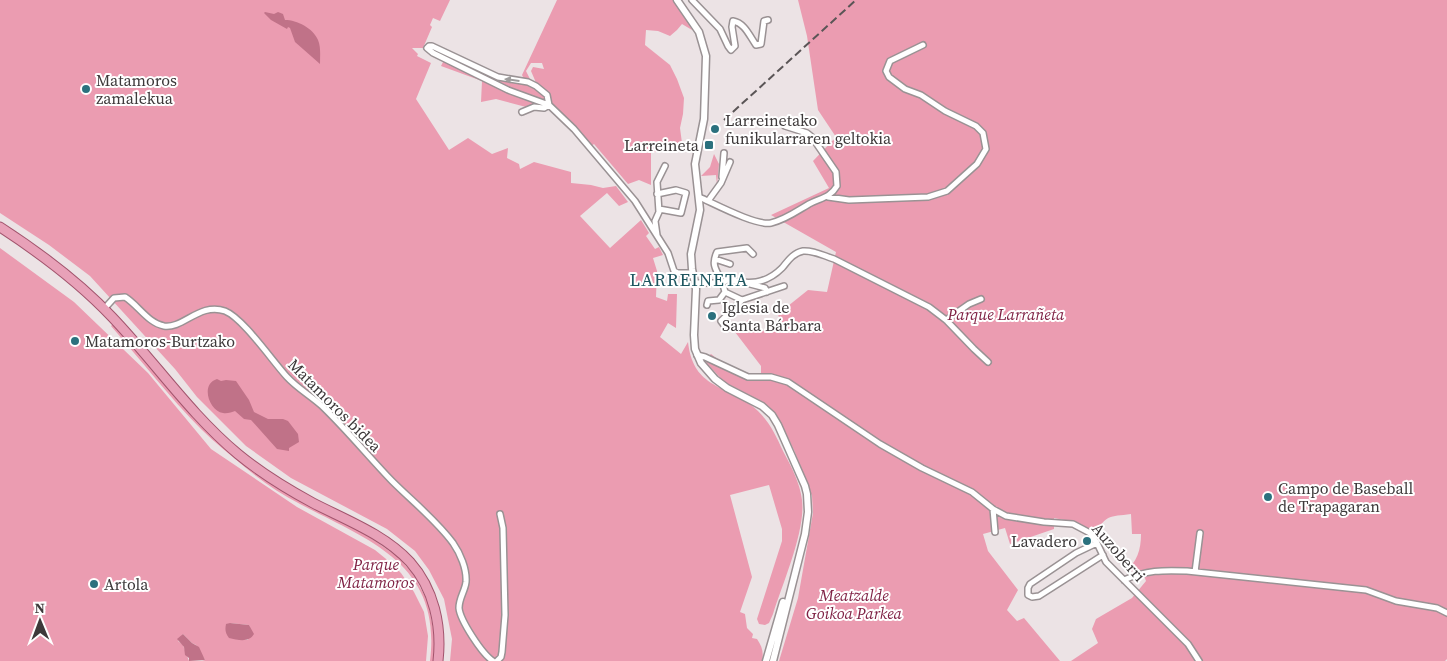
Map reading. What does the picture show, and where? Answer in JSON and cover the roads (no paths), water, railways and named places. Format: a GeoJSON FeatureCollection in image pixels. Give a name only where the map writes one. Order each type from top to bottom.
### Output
{"type":"FeatureCollection","features":[{"type":"Feature","properties":{"kind":"main road"},"geometry":{"type":"LineString","coordinates":[[0,227],[64,273],[104,309],[189,406],[236,452],[286,488],[384,540],[410,562],[422,579],[436,615],[439,638],[438,661]]}},
{"type":"Feature","properties":{"kind":"street"},"geometry":{"type":"LineString","coordinates":[[677,0],[699,32],[705,48],[705,98],[701,138],[695,164],[700,210],[692,248],[693,273],[697,296],[694,335],[697,355],[705,369],[715,379],[727,388],[762,406],[772,415],[807,494],[807,521],[773,661]]}},
{"type":"Feature","properties":{"kind":"street"},"geometry":{"type":"LineString","coordinates":[[692,0],[720,30],[731,50],[735,46],[732,27],[733,20],[739,22],[750,34],[756,45],[761,44],[764,22],[768,20]]}},
{"type":"Feature","properties":{"kind":"street"},"geometry":{"type":"LineString","coordinates":[[699,197],[746,218],[769,224],[781,220],[812,202],[828,197],[849,200],[928,197],[947,191],[977,164],[986,149],[983,132],[976,126],[945,111],[922,95],[905,89],[889,77],[886,71],[890,61],[923,45]]}},
{"type":"Feature","properties":{"kind":"street"},"geometry":{"type":"LineString","coordinates":[[550,104],[508,90],[434,54],[427,48],[432,46],[498,77],[528,82],[547,95],[550,104],[574,129],[635,201],[668,252],[674,270],[678,273],[693,273]]}},
{"type":"Feature","properties":{"kind":"street"},"geometry":{"type":"LineString","coordinates":[[522,112],[534,108],[544,108],[550,104]]}},
{"type":"Feature","properties":{"kind":"street"},"geometry":{"type":"LineString","coordinates":[[785,126],[807,133],[812,137],[836,172],[837,186],[828,197]]}},
{"type":"Feature","properties":{"kind":"street"},"geometry":{"type":"LineString","coordinates":[[721,183],[724,153]]}},
{"type":"Feature","properties":{"kind":"street"},"geometry":{"type":"LineString","coordinates":[[708,201],[721,183],[730,162]]}},
{"type":"Feature","properties":{"kind":"street"},"geometry":{"type":"LineString","coordinates":[[657,236],[656,221],[659,209],[657,194],[658,177],[665,166]]}},
{"type":"Feature","properties":{"kind":"street"},"geometry":{"type":"LineString","coordinates":[[657,194],[676,190],[686,193],[681,213],[659,209]]}},
{"type":"Feature","properties":{"kind":"street"},"geometry":{"type":"LineString","coordinates":[[742,300],[725,292],[715,272],[715,254],[720,250],[740,246],[747,248],[753,254]]}},
{"type":"Feature","properties":{"kind":"street"},"geometry":{"type":"LineString","coordinates":[[748,284],[773,276],[797,253],[812,252],[834,259],[918,301],[946,320],[988,362]]}},
{"type":"Feature","properties":{"kind":"street"},"geometry":{"type":"LineString","coordinates":[[715,259],[730,264]]}},
{"type":"Feature","properties":{"kind":"street"},"geometry":{"type":"LineString","coordinates":[[695,283],[722,283],[727,280],[765,288],[767,292]]}},
{"type":"Feature","properties":{"kind":"street"},"geometry":{"type":"LineString","coordinates":[[724,325],[721,322],[742,300],[784,286]]}},
{"type":"Feature","properties":{"kind":"street"},"geometry":{"type":"LineString","coordinates":[[707,305],[708,301],[719,300],[725,292]]}},
{"type":"Feature","properties":{"kind":"street","name":"Matamoros bidea"},"geometry":{"type":"LineString","coordinates":[[104,309],[114,298],[125,297],[132,301],[154,322],[164,326],[175,325],[197,313],[216,310],[226,311],[239,322],[287,378],[320,405],[348,432],[391,480],[454,544],[464,566],[466,583],[460,596],[460,616],[480,648],[493,661]]}},
{"type":"Feature","properties":{"kind":"street"},"geometry":{"type":"LineString","coordinates":[[946,320],[969,304],[981,299]]}},
{"type":"Feature","properties":{"kind":"street","name":"Auzoberri"},"geometry":{"type":"LineString","coordinates":[[697,355],[748,377],[771,377],[788,382],[880,444],[922,468],[972,492],[993,509],[1006,516],[1073,524],[1090,533],[1106,562],[1184,639],[1199,661]]}},
{"type":"Feature","properties":{"kind":"street"},"geometry":{"type":"LineString","coordinates":[[993,509],[995,532]]}},
{"type":"Feature","properties":{"kind":"street"},"geometry":{"type":"LineString","coordinates":[[497,661],[501,657],[502,652],[505,615],[500,514]]}},
{"type":"Feature","properties":{"kind":"street"},"geometry":{"type":"LineString","coordinates":[[1195,572],[1200,533]]}},
{"type":"Feature","properties":{"kind":"street"},"geometry":{"type":"LineString","coordinates":[[1097,543],[1076,553],[1030,584],[1028,595],[1032,597],[1040,596],[1103,555]]}},
{"type":"Feature","properties":{"kind":"street"},"geometry":{"type":"LineString","coordinates":[[766,661],[800,553]]}},
{"type":"Feature","properties":{"kind":"street"},"geometry":{"type":"LineString","coordinates":[[1124,580],[1139,573],[1157,570],[1195,572],[1366,590],[1396,601],[1437,608],[1447,613]]}},
{"type":"Feature","properties":{"kind":"railway"},"geometry":{"type":"LineString","coordinates":[[724,120],[856,0]]}},
{"type":"Feature","properties":{"kind":"place","name":"Matamoros zamalekua"},"geometry":{"type":"Point","coordinates":[86,89]}},
{"type":"Feature","properties":{"kind":"place","name":"Larreinetako funikularraren geltokia"},"geometry":{"type":"Point","coordinates":[715,129]}},
{"type":"Feature","properties":{"kind":"place","name":"Larreineta"},"geometry":{"type":"Point","coordinates":[709,145]}},
{"type":"Feature","properties":{"kind":"place","name":"Iglesia de Santa Bárbara"},"geometry":{"type":"Point","coordinates":[712,316]}},
{"type":"Feature","properties":{"kind":"place","name":"Matamoros-Burtzako"},"geometry":{"type":"Point","coordinates":[75,341]}},
{"type":"Feature","properties":{"kind":"place","name":"Campo de Baseball de Trapagaran"},"geometry":{"type":"Point","coordinates":[1268,497]}},
{"type":"Feature","properties":{"kind":"place","name":"Lavadero"},"geometry":{"type":"Point","coordinates":[1087,541]}},
{"type":"Feature","properties":{"kind":"place","name":"Artola"},"geometry":{"type":"Point","coordinates":[94,584]}},
{"type":"Feature","properties":{"kind":"district","name":"LARREINETA"},"geometry":{"type":"Point","coordinates":[689,279]}},
{"type":"Feature","properties":{"kind":"park label","name":"Parque Larrañeta"},"geometry":{"type":"Point","coordinates":[1006,314]}},
{"type":"Feature","properties":{"kind":"park label","name":"Parque Matamoros"},"geometry":{"type":"Point","coordinates":[376,573]}},
{"type":"Feature","properties":{"kind":"park label","name":"Meatzalde Goikoa Parkea"},"geometry":{"type":"Point","coordinates":[854,604]}}]}
